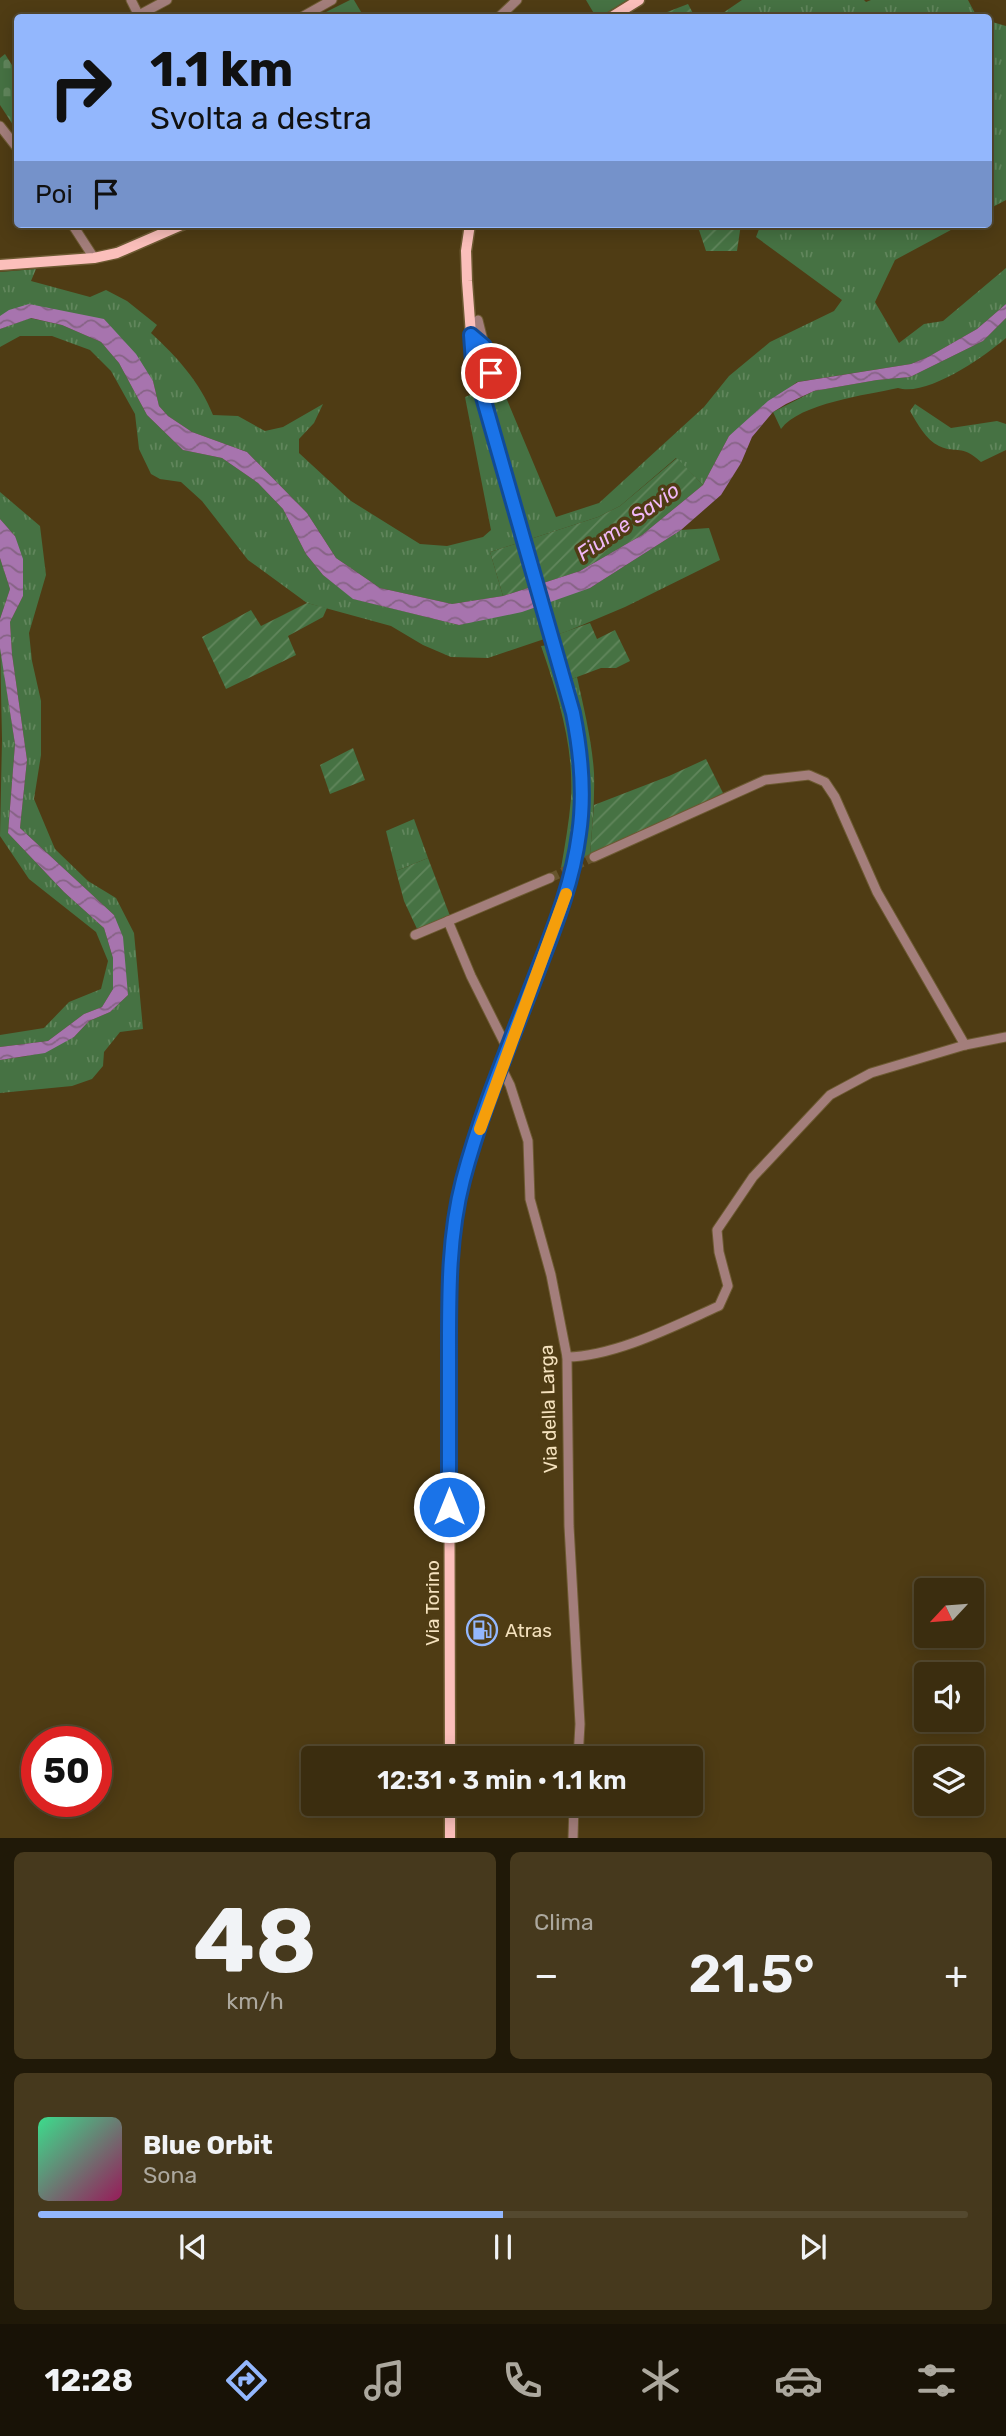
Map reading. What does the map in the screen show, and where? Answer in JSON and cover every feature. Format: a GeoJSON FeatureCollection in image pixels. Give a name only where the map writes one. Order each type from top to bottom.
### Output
{"type":"FeatureCollection","features":[{"type":"Feature","properties":{"kind":"main road"},"geometry":{"type":"LineString","coordinates":[[616,14],[639,0]]}},
{"type":"Feature","properties":{"kind":"main road"},"geometry":{"type":"LineString","coordinates":[[0,265],[94,258],[117,253],[175,228]]}},
{"type":"Feature","properties":{"kind":"main road","name":"Via Torino"},"geometry":{"type":"LineString","coordinates":[[450,1746],[451,1249],[463,1180],[501,1067],[558,918],[572,872],[580,832],[581,766],[578,739],[565,686],[473,362],[466,251],[469,228]]}},
{"type":"Feature","properties":{"kind":"main road"},"geometry":{"type":"LineString","coordinates":[[450,1816],[450,1838]]}},
{"type":"Feature","properties":{"kind":"street"},"geometry":{"type":"LineString","coordinates":[[142,14],[167,0]]}},
{"type":"Feature","properties":{"kind":"street"},"geometry":{"type":"LineString","coordinates":[[307,14],[332,0]]}},
{"type":"Feature","properties":{"kind":"street"},"geometry":{"type":"LineString","coordinates":[[502,14],[517,0]]}},
{"type":"Feature","properties":{"kind":"street"},"geometry":{"type":"LineString","coordinates":[[0,126],[14,144]]}},
{"type":"Feature","properties":{"kind":"street"},"geometry":{"type":"LineString","coordinates":[[75,228],[94,258]]}},
{"type":"Feature","properties":{"kind":"street"},"geometry":{"type":"LineString","coordinates":[[478,320],[491,373]]}},
{"type":"Feature","properties":{"kind":"street"},"geometry":{"type":"LineString","coordinates":[[471,335],[484,346]]}},
{"type":"Feature","properties":{"kind":"street"},"geometry":{"type":"LineString","coordinates":[[594,857],[765,780],[809,775],[825,782],[835,797],[877,892],[965,1045]]}},
{"type":"Feature","properties":{"kind":"street"},"geometry":{"type":"LineString","coordinates":[[415,935],[550,878]]}},
{"type":"Feature","properties":{"kind":"street"},"geometry":{"type":"LineString","coordinates":[[448,921],[471,976],[508,1050]]}},
{"type":"Feature","properties":{"kind":"street"},"geometry":{"type":"LineString","coordinates":[[567,1357],[642,1340],[719,1307],[728,1286],[719,1252],[717,1230],[753,1177],[830,1095],[871,1073],[965,1045],[1006,1037]]}},
{"type":"Feature","properties":{"kind":"street","name":"Via della Larga"},"geometry":{"type":"LineString","coordinates":[[501,1067],[510,1085],[528,1141],[530,1199],[551,1275],[567,1357],[569,1539],[580,1724],[579,1746]]}},
{"type":"Feature","properties":{"kind":"street"},"geometry":{"type":"LineString","coordinates":[[573,1838],[574,1816]]}},
{"type":"Feature","properties":{"kind":"green space"},"geometry":{"type":"Polygon","coordinates":[[[354,0],[362,14],[322,14],[354,0]]]}},
{"type":"Feature","properties":{"kind":"green space"},"geometry":{"type":"Polygon","coordinates":[[[586,0],[627,0],[604,14],[594,14],[586,0]]]}},
{"type":"Feature","properties":{"kind":"green space"},"geometry":{"type":"Polygon","coordinates":[[[742,0],[968,0],[975,14],[721,14],[742,0]]]}},
{"type":"Feature","properties":{"kind":"green space"},"geometry":{"type":"Polygon","coordinates":[[[688,4],[693,14],[662,14],[688,4]]]}},
{"type":"Feature","properties":{"kind":"green space"},"geometry":{"type":"Polygon","coordinates":[[[992,22],[1006,26],[1006,200],[992,207],[992,22]]]}},
{"type":"Feature","properties":{"kind":"green space"},"geometry":{"type":"Polygon","coordinates":[[[5,54],[14,68],[14,126],[0,105],[0,58],[5,54]]]}},
{"type":"Feature","properties":{"kind":"green space"},"geometry":{"type":"Polygon","coordinates":[[[698,228],[740,228],[737,251],[706,251],[698,228]]]}},
{"type":"Feature","properties":{"kind":"green space"},"geometry":{"type":"Polygon","coordinates":[[[759,228],[955,228],[895,260],[875,302],[899,343],[924,324],[943,321],[1006,268],[1006,304],[977,329],[911,364],[797,382],[729,436],[703,485],[676,458],[620,506],[598,517],[490,552],[503,596],[452,604],[380,588],[336,558],[307,513],[247,452],[192,432],[168,416],[159,406],[153,381],[104,319],[0,316],[0,272],[36,269],[31,281],[90,297],[106,290],[127,301],[157,325],[151,333],[187,371],[213,415],[238,416],[265,431],[283,427],[323,404],[314,423],[299,439],[299,453],[351,501],[420,544],[447,546],[483,537],[491,530],[465,397],[500,383],[556,517],[599,503],[704,407],[729,376],[770,342],[834,311],[842,300],[756,237],[759,228]]]}},
{"type":"Feature","properties":{"kind":"green space"},"geometry":{"type":"Polygon","coordinates":[[[30,318],[62,325],[101,342],[119,363],[147,415],[183,450],[222,458],[258,483],[283,509],[306,554],[323,575],[354,599],[459,625],[590,588],[681,530],[709,528],[720,560],[625,607],[568,631],[488,658],[451,657],[423,645],[391,626],[307,603],[248,560],[202,501],[181,482],[160,479],[151,474],[139,449],[135,414],[111,371],[90,350],[52,336],[20,336],[0,347],[0,329],[30,318]]]}},
{"type":"Feature","properties":{"kind":"green space"},"geometry":{"type":"Polygon","coordinates":[[[1006,318],[1006,338],[970,365],[939,381],[924,387],[898,388],[818,406],[790,420],[781,429],[773,412],[814,391],[910,377],[983,341],[1006,318]]]}},
{"type":"Feature","properties":{"kind":"green space"},"geometry":{"type":"Polygon","coordinates":[[[915,404],[951,428],[997,421],[1006,424],[1006,450],[981,462],[964,451],[939,446],[926,435],[910,411],[915,404]]]}},
{"type":"Feature","properties":{"kind":"green space"},"geometry":{"type":"Polygon","coordinates":[[[677,458],[703,485],[642,535],[580,571],[503,596],[490,552],[598,517],[620,506],[677,458]]]}},
{"type":"Feature","properties":{"kind":"green space"},"geometry":{"type":"Polygon","coordinates":[[[0,492],[40,526],[46,575],[29,633],[41,701],[41,755],[34,799],[55,849],[88,881],[116,898],[134,933],[143,1029],[120,1032],[104,1052],[103,1066],[92,1079],[72,1086],[0,1093],[0,1060],[27,1056],[74,1037],[89,1021],[110,1012],[128,995],[114,915],[20,828],[27,760],[10,622],[23,596],[15,536],[0,519],[0,492]]]}},
{"type":"Feature","properties":{"kind":"green space"},"geometry":{"type":"Polygon","coordinates":[[[0,558],[10,589],[0,619],[0,558]]]}},
{"type":"Feature","properties":{"kind":"green space"},"geometry":{"type":"Polygon","coordinates":[[[307,603],[327,608],[323,617],[288,636],[296,655],[226,689],[202,637],[251,610],[261,626],[307,603]]]}},
{"type":"Feature","properties":{"kind":"green space"},"geometry":{"type":"Polygon","coordinates":[[[590,623],[597,639],[615,630],[630,661],[616,668],[601,668],[569,680],[556,635],[590,623]]]}},
{"type":"Feature","properties":{"kind":"green space"},"geometry":{"type":"Polygon","coordinates":[[[0,644],[15,744],[8,833],[64,892],[104,928],[113,958],[113,989],[102,1007],[84,1014],[48,1041],[0,1047],[0,1035],[44,1028],[69,1002],[101,989],[108,961],[96,932],[29,879],[0,836],[0,644]]]}},
{"type":"Feature","properties":{"kind":"green space"},"geometry":{"type":"Polygon","coordinates":[[[548,645],[564,701],[575,780],[573,835],[568,865],[561,868],[570,808],[570,760],[564,721],[541,646],[548,645]]]}},
{"type":"Feature","properties":{"kind":"green space"},"geometry":{"type":"Polygon","coordinates":[[[577,677],[590,737],[594,783],[590,855],[579,860],[580,724],[569,680],[577,677]]]}},
{"type":"Feature","properties":{"kind":"green space"},"geometry":{"type":"Polygon","coordinates":[[[353,748],[365,780],[330,794],[320,765],[353,748]]]}},
{"type":"Feature","properties":{"kind":"green space"},"geometry":{"type":"Polygon","coordinates":[[[706,759],[723,793],[651,829],[590,855],[594,805],[706,759]]]}},
{"type":"Feature","properties":{"kind":"green space"},"geometry":{"type":"Polygon","coordinates":[[[414,819],[428,858],[396,871],[386,831],[414,819]]]}},
{"type":"Feature","properties":{"kind":"green space"},"geometry":{"type":"Polygon","coordinates":[[[428,858],[450,916],[418,931],[404,901],[396,871],[428,858]]]}},
{"type":"Feature","properties":{"kind":"water"},"geometry":{"type":"Polygon","coordinates":[[[29,304],[104,319],[136,354],[153,381],[159,406],[168,416],[192,432],[247,452],[307,513],[336,558],[380,588],[452,604],[503,596],[580,571],[642,535],[703,485],[729,436],[768,401],[798,382],[911,364],[977,329],[1006,304],[1006,318],[983,341],[910,377],[814,391],[786,404],[773,412],[752,437],[741,463],[721,495],[681,530],[590,588],[522,612],[459,625],[353,599],[323,575],[306,554],[283,509],[258,483],[222,458],[183,450],[147,415],[119,363],[101,342],[62,325],[31,318],[0,329],[0,316],[9,310],[29,304]]]}},
{"type":"Feature","properties":{"kind":"water"},"geometry":{"type":"Polygon","coordinates":[[[0,519],[15,536],[23,559],[23,596],[10,622],[27,760],[20,828],[114,915],[123,937],[128,995],[110,1012],[89,1021],[74,1037],[45,1053],[0,1060],[0,1047],[48,1041],[84,1014],[102,1007],[113,989],[113,958],[104,928],[64,892],[8,833],[15,744],[0,648],[0,619],[10,589],[0,558],[0,519]]]}},
{"type":"Feature","properties":{"kind":"tunnel"},"geometry":{"type":"LineString","coordinates":[[550,878],[594,857]]}},
{"type":"Feature","properties":{"kind":"slow traffic"},"geometry":{"type":"LineString","coordinates":[[480,1129],[566,894]]}},
{"type":"Feature","properties":{"kind":"place","name":"Atras"},"geometry":{"type":"Point","coordinates":[482,1630]}},
{"type":"Feature","properties":{"kind":"route"},"geometry":{"type":"LineString","coordinates":[[449,1507],[449,1279],[451,1249],[463,1180],[501,1067],[558,918],[572,872],[580,832],[582,790],[573,713],[473,362],[471,335],[484,346],[491,373]]}},
{"type":"Feature","properties":{"kind":"water label","name":"Fiume Savio"},"geometry":{"type":"Point","coordinates":[628,522]}}]}
